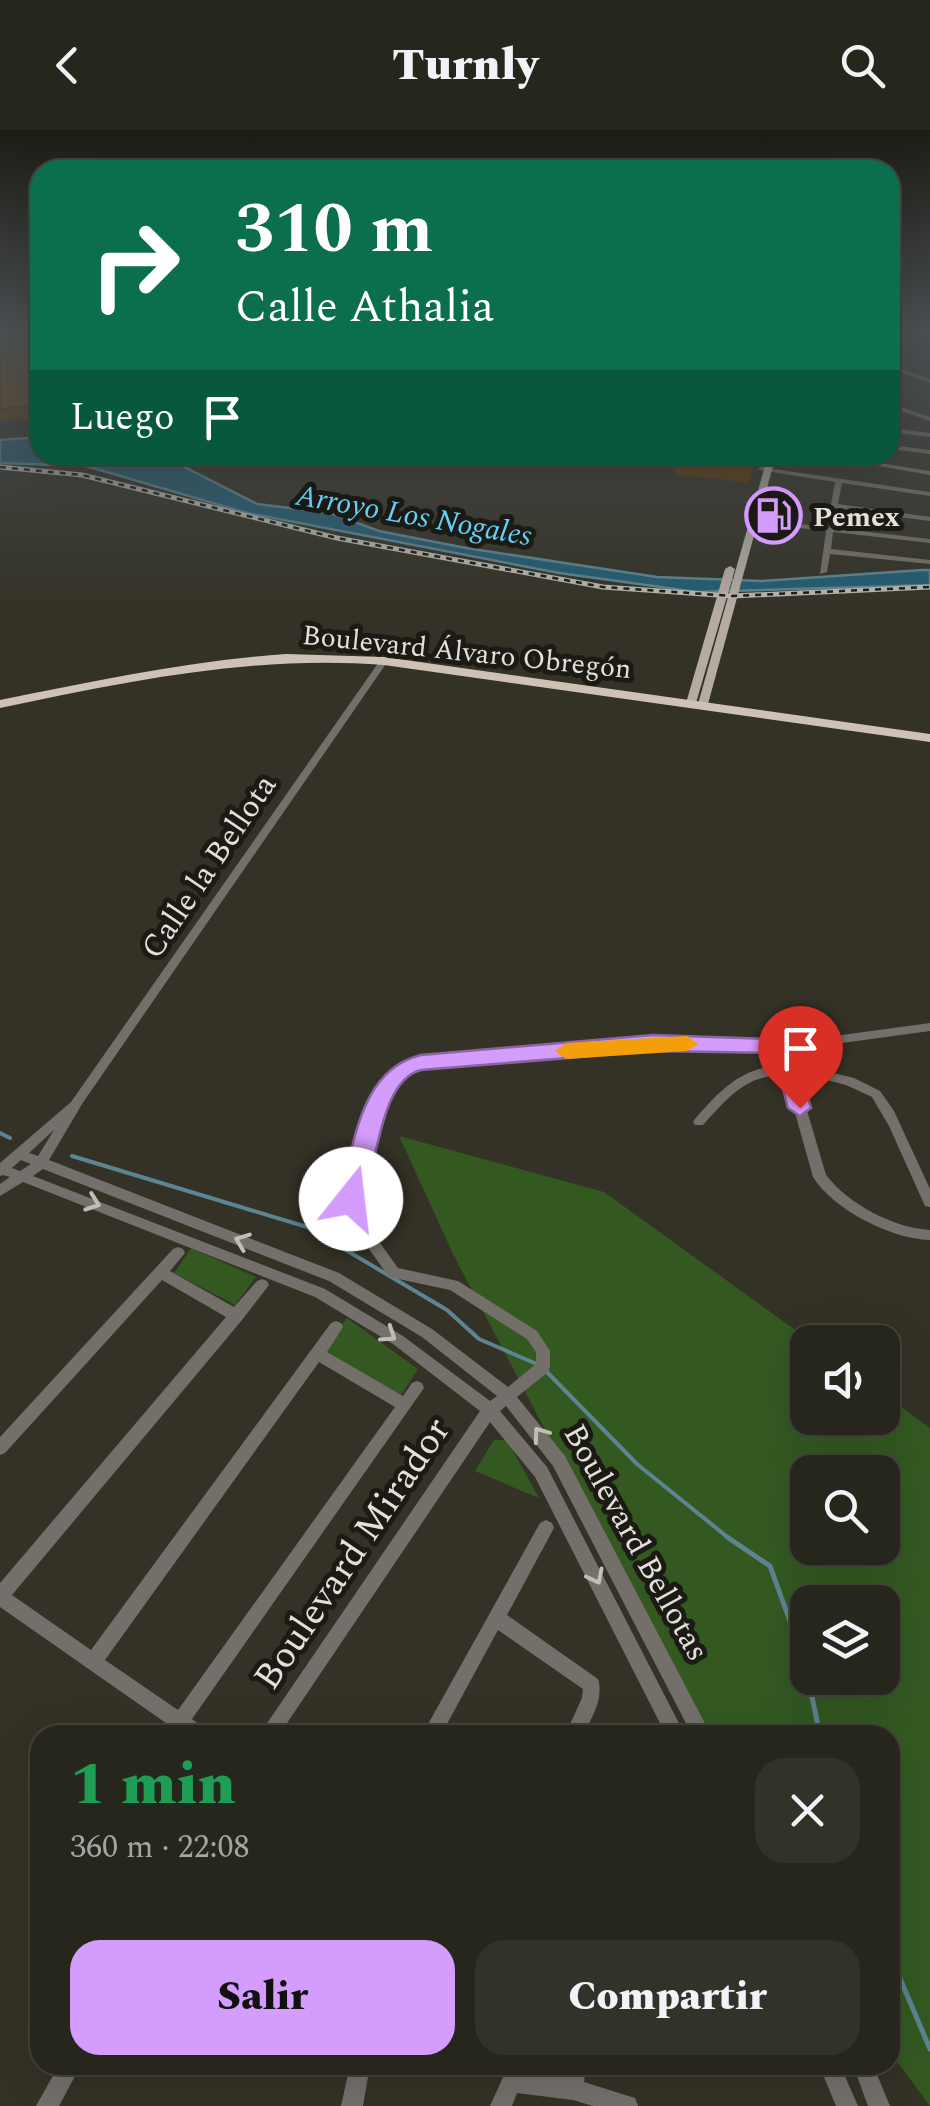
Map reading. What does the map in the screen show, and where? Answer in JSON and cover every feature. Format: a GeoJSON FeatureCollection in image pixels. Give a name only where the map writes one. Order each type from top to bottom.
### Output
{"type":"FeatureCollection","features":[{"type":"Feature","properties":{"kind":"highway","name":"Boulevard Álvaro Obregón"},"geometry":{"type":"LineString","coordinates":[[0,693],[213,651],[308,644],[698,698],[930,738]]}},
{"type":"Feature","properties":{"kind":"highway","name":"Boulevard Álvaro Obregón"},"geometry":{"type":"LineString","coordinates":[[0,704],[236,658],[305,656],[384,661],[930,726]]}},
{"type":"Feature","properties":{"kind":"main road"},"geometry":{"type":"LineString","coordinates":[[698,698],[766,465]]}},
{"type":"Feature","properties":{"kind":"main road"},"geometry":{"type":"LineString","coordinates":[[732,578],[754,521],[765,470]]}},
{"type":"Feature","properties":{"kind":"street"},"geometry":{"type":"LineString","coordinates":[[900,431],[930,435]]}},
{"type":"Feature","properties":{"kind":"street"},"geometry":{"type":"LineString","coordinates":[[900,448],[930,452]]}},
{"type":"Feature","properties":{"kind":"street"},"geometry":{"type":"LineString","coordinates":[[869,465],[930,473]]}},
{"type":"Feature","properties":{"kind":"street"},"geometry":{"type":"LineString","coordinates":[[765,470],[930,494]]}},
{"type":"Feature","properties":{"kind":"street"},"geometry":{"type":"LineString","coordinates":[[822,572],[839,479]]}},
{"type":"Feature","properties":{"kind":"street"},"geometry":{"type":"LineString","coordinates":[[834,506],[930,518]]}},
{"type":"Feature","properties":{"kind":"street"},"geometry":{"type":"LineString","coordinates":[[754,521],[930,542]]}},
{"type":"Feature","properties":{"kind":"street"},"geometry":{"type":"LineString","coordinates":[[827,551],[930,562]]}},
{"type":"Feature","properties":{"kind":"street","name":"Calle la Bellota"},"geometry":{"type":"LineString","coordinates":[[40,1164],[78,1101],[384,661]]}},
{"type":"Feature","properties":{"kind":"street"},"geometry":{"type":"LineString","coordinates":[[930,1026],[791,1046],[820,1177],[828,1190],[906,1232],[930,1234]]}},
{"type":"Feature","properties":{"kind":"street","name":"Boulevard Mirador"},"geometry":{"type":"LineString","coordinates":[[275,1725],[490,1410],[543,1367],[543,1350],[532,1335],[453,1285],[394,1273],[352,1212],[351,1199],[389,1078],[403,1067],[421,1062],[653,1043],[791,1046]]}},
{"type":"Feature","properties":{"kind":"street"},"geometry":{"type":"LineString","coordinates":[[698,1122],[750,1072],[770,1068],[795,1071],[863,1087],[886,1104],[907,1161],[930,1202]]}},
{"type":"Feature","properties":{"kind":"street","name":"Calle la Bellota"},"geometry":{"type":"LineString","coordinates":[[1,1170],[78,1101]]}},
{"type":"Feature","properties":{"kind":"street","name":"Boulevard Bellotas"},"geometry":{"type":"LineString","coordinates":[[19,1154],[283,1256],[361,1291],[427,1333],[507,1395],[536,1426],[574,1490],[697,1725]]}},
{"type":"Feature","properties":{"kind":"street"},"geometry":{"type":"LineString","coordinates":[[0,1191],[40,1164]]}},
{"type":"Feature","properties":{"kind":"street","name":"Boulevard Bellotas"},"geometry":{"type":"LineString","coordinates":[[1,1170],[188,1240],[267,1279],[349,1308],[490,1410],[521,1443],[562,1509],[671,1725]]}},
{"type":"Feature","properties":{"kind":"street"},"geometry":{"type":"LineString","coordinates":[[188,1240],[200,1224]]}},
{"type":"Feature","properties":{"kind":"street"},"geometry":{"type":"LineString","coordinates":[[0,1448],[178,1253]]}},
{"type":"Feature","properties":{"kind":"street"},"geometry":{"type":"LineString","coordinates":[[187,1725],[0,1596],[237,1316],[283,1256]]}},
{"type":"Feature","properties":{"kind":"street"},"geometry":{"type":"LineString","coordinates":[[161,1273],[237,1316]]}},
{"type":"Feature","properties":{"kind":"street"},"geometry":{"type":"LineString","coordinates":[[349,1308],[361,1291]]}},
{"type":"Feature","properties":{"kind":"street"},"geometry":{"type":"LineString","coordinates":[[93,1662],[336,1327]]}},
{"type":"Feature","properties":{"kind":"street"},"geometry":{"type":"LineString","coordinates":[[318,1354],[405,1405]]}},
{"type":"Feature","properties":{"kind":"street"},"geometry":{"type":"LineString","coordinates":[[181,1720],[418,1388]]}},
{"type":"Feature","properties":{"kind":"street"},"geometry":{"type":"LineString","coordinates":[[562,1509],[574,1490]]}},
{"type":"Feature","properties":{"kind":"street"},"geometry":{"type":"LineString","coordinates":[[437,1725],[546,1528]]}},
{"type":"Feature","properties":{"kind":"street"},"geometry":{"type":"LineString","coordinates":[[496,1619],[592,1685],[594,1692],[579,1725]]}},
{"type":"Feature","properties":{"kind":"street"},"geometry":{"type":"LineString","coordinates":[[647,1675],[668,1664]]}},
{"type":"Feature","properties":{"kind":"street"},"geometry":{"type":"LineString","coordinates":[[46,2106],[65,2075]]}},
{"type":"Feature","properties":{"kind":"street"},"geometry":{"type":"LineString","coordinates":[[352,2106],[358,2075]]}},
{"type":"Feature","properties":{"kind":"street"},"geometry":{"type":"LineString","coordinates":[[573,2089],[575,2075]]}},
{"type":"Feature","properties":{"kind":"street"},"geometry":{"type":"LineString","coordinates":[[833,2075],[847,2106]]}},
{"type":"Feature","properties":{"kind":"street"},"geometry":{"type":"LineString","coordinates":[[867,2075],[879,2106]]}},
{"type":"Feature","properties":{"kind":"street"},"geometry":{"type":"LineString","coordinates":[[504,2096],[511,2082],[573,2089],[627,2106]]}},
{"type":"Feature","properties":{"kind":"green space"},"geometry":{"type":"Polygon","coordinates":[[[399,1136],[604,1192],[790,1326],[790,1435],[900,1435],[900,1406],[930,1428],[930,2106],[900,2066],[900,1725],[700,1725],[454,1256],[399,1136]]]}},
{"type":"Feature","properties":{"kind":"green space"},"geometry":{"type":"Polygon","coordinates":[[[191,1248],[256,1277],[235,1305],[174,1273],[191,1248]]]}},
{"type":"Feature","properties":{"kind":"green space"},"geometry":{"type":"Polygon","coordinates":[[[347,1318],[418,1369],[401,1395],[321,1350],[347,1318]]]}},
{"type":"Feature","properties":{"kind":"green space"},"geometry":{"type":"Polygon","coordinates":[[[494,1440],[507,1440],[539,1498],[475,1471],[494,1440]]]}},
{"type":"Feature","properties":{"kind":"water","name":"Arroyo Los Nogales"},"geometry":{"type":"Polygon","coordinates":[[[30,438],[30,464],[0,463],[0,440],[30,438]]]}},
{"type":"Feature","properties":{"kind":"water","name":"Arroyo Los Nogales"},"geometry":{"type":"Polygon","coordinates":[[[57,465],[181,465],[257,504],[330,513],[379,531],[466,548],[657,577],[762,581],[930,570],[930,585],[697,592],[559,573],[247,513],[86,466],[57,465]]]}},
{"type":"Feature","properties":{"kind":"waterway"},"geometry":{"type":"LineString","coordinates":[[0,1133],[10,1138]]}},
{"type":"Feature","properties":{"kind":"waterway"},"geometry":{"type":"LineString","coordinates":[[72,1156],[307,1227],[447,1310],[479,1339],[539,1365]]}},
{"type":"Feature","properties":{"kind":"waterway"},"geometry":{"type":"LineString","coordinates":[[546,1371],[637,1464],[729,1538]]}},
{"type":"Feature","properties":{"kind":"waterway"},"geometry":{"type":"LineString","coordinates":[[729,1538],[770,1566],[790,1621]]}},
{"type":"Feature","properties":{"kind":"waterway"},"geometry":{"type":"LineString","coordinates":[[812,1695],[818,1725]]}},
{"type":"Feature","properties":{"kind":"waterway"},"geometry":{"type":"LineString","coordinates":[[900,1978],[930,2049]]}},
{"type":"Feature","properties":{"kind":"railway"},"geometry":{"type":"LineString","coordinates":[[0,467],[82,475],[337,538],[603,587],[732,596],[930,587]]}},
{"type":"Feature","properties":{"kind":"slow traffic"},"geometry":{"type":"LineString","coordinates":[[566,1051],[687,1044]]}},
{"type":"Feature","properties":{"kind":"place","name":"Pemex"},"geometry":{"type":"Point","coordinates":[774,516]}},
{"type":"Feature","properties":{"kind":"route"},"geometry":{"type":"LineString","coordinates":[[351,1199],[383,1088],[403,1067],[421,1062],[653,1043],[791,1046],[800,1069],[790,1073],[800,1108]]}}]}
